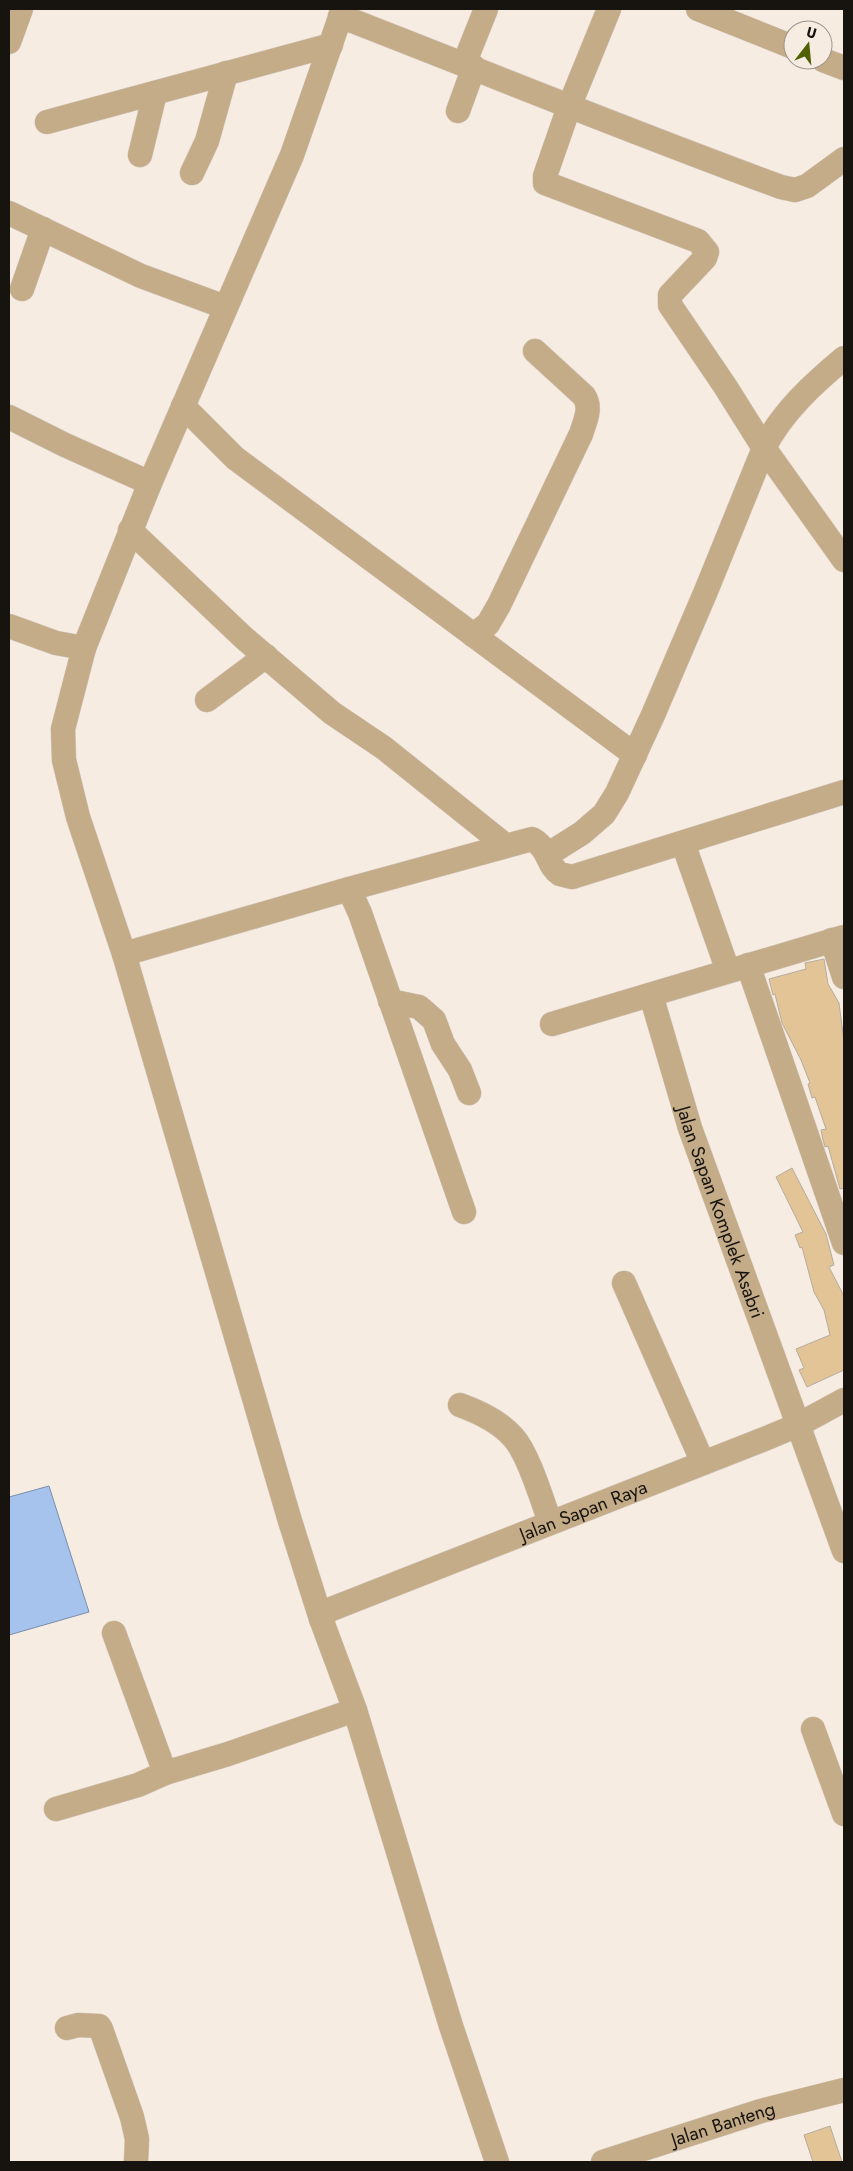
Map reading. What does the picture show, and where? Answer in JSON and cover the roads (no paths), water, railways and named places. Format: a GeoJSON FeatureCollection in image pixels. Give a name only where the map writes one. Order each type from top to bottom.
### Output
{"type":"FeatureCollection","features":[{"type":"Feature","properties":{"kind":"street"},"geometry":{"type":"LineString","coordinates":[[9,42],[21,9]]}},
{"type":"Feature","properties":{"kind":"street"},"geometry":{"type":"LineString","coordinates":[[458,111],[486,9]]}},
{"type":"Feature","properties":{"kind":"street"},"geometry":{"type":"LineString","coordinates":[[609,9],[569,107],[545,176],[545,183],[698,242],[703,246],[707,252],[705,258],[670,295],[670,305],[764,448],[844,560]]}},
{"type":"Feature","properties":{"kind":"street"},"geometry":{"type":"LineString","coordinates":[[698,9],[783,44]]}},
{"type":"Feature","properties":{"kind":"street"},"geometry":{"type":"LineString","coordinates":[[497,2162],[451,2026],[355,1710],[322,1619],[290,1521],[124,954],[78,817],[64,760],[63,729],[84,648],[130,530],[292,155],[341,12],[569,107],[676,149],[781,187],[795,190],[807,186],[844,158]]}},
{"type":"Feature","properties":{"kind":"street"},"geometry":{"type":"LineString","coordinates":[[48,122],[331,44]]}},
{"type":"Feature","properties":{"kind":"street"},"geometry":{"type":"LineString","coordinates":[[192,173],[207,141],[226,73]]}},
{"type":"Feature","properties":{"kind":"street"},"geometry":{"type":"LineString","coordinates":[[140,155],[155,93]]}},
{"type":"Feature","properties":{"kind":"street"},"geometry":{"type":"LineString","coordinates":[[9,213],[140,276],[225,307]]}},
{"type":"Feature","properties":{"kind":"street"},"geometry":{"type":"LineString","coordinates":[[22,290],[43,230]]}},
{"type":"Feature","properties":{"kind":"street"},"geometry":{"type":"LineString","coordinates":[[473,636],[488,624],[499,605],[581,434],[588,411],[588,402],[584,396],[535,351]]}},
{"type":"Feature","properties":{"kind":"street"},"geometry":{"type":"LineString","coordinates":[[547,856],[582,833],[604,814],[617,793],[635,756],[706,591],[764,448],[774,428],[793,406],[844,358]]}},
{"type":"Feature","properties":{"kind":"street"},"geometry":{"type":"LineString","coordinates":[[184,406],[234,458],[635,756]]}},
{"type":"Feature","properties":{"kind":"street"},"geometry":{"type":"LineString","coordinates":[[9,416],[65,445],[150,483]]}},
{"type":"Feature","properties":{"kind":"street"},"geometry":{"type":"LineString","coordinates":[[130,530],[266,656],[332,713],[384,748],[505,845]]}},
{"type":"Feature","properties":{"kind":"street"},"geometry":{"type":"LineString","coordinates":[[9,626],[56,643],[84,648]]}},
{"type":"Feature","properties":{"kind":"street"},"geometry":{"type":"LineString","coordinates":[[206,700],[266,656]]}},
{"type":"Feature","properties":{"kind":"street"},"geometry":{"type":"LineString","coordinates":[[124,954],[505,845],[532,839],[542,845],[547,856],[560,874],[572,877],[844,792]]}},
{"type":"Feature","properties":{"kind":"street"},"geometry":{"type":"LineString","coordinates":[[683,843],[738,968],[844,1243]]}},
{"type":"Feature","properties":{"kind":"street"},"geometry":{"type":"LineString","coordinates":[[349,889],[360,913],[464,1212]]}},
{"type":"Feature","properties":{"kind":"street"},"geometry":{"type":"LineString","coordinates":[[552,1024],[838,939],[844,976]]}},
{"type":"Feature","properties":{"kind":"street","name":"Jalan Sapan Komplek Asabri"},"geometry":{"type":"LineString","coordinates":[[651,995],[690,1128],[844,1551]]}},
{"type":"Feature","properties":{"kind":"street"},"geometry":{"type":"LineString","coordinates":[[390,1001],[418,1007],[434,1020],[443,1044],[460,1070],[469,1093]]}},
{"type":"Feature","properties":{"kind":"street"},"geometry":{"type":"LineString","coordinates":[[624,1283],[703,1463]]}},
{"type":"Feature","properties":{"kind":"street","name":"Jalan Sapan Raya"},"geometry":{"type":"LineString","coordinates":[[322,1619],[329,1610],[798,1425],[844,1400]]}},
{"type":"Feature","properties":{"kind":"street"},"geometry":{"type":"LineString","coordinates":[[460,1405],[478,1411],[514,1438],[530,1467],[550,1522]]}},
{"type":"Feature","properties":{"kind":"street"},"geometry":{"type":"LineString","coordinates":[[114,1633],[165,1773]]}},
{"type":"Feature","properties":{"kind":"street"},"geometry":{"type":"LineString","coordinates":[[56,1809],[138,1785],[165,1773],[228,1754],[355,1710]]}},
{"type":"Feature","properties":{"kind":"street"},"geometry":{"type":"LineString","coordinates":[[812,1729],[844,1814]]}},
{"type":"Feature","properties":{"kind":"street"},"geometry":{"type":"LineString","coordinates":[[67,2028],[88,2024],[99,2026],[101,2029],[132,2118],[137,2139],[136,2162]]}},
{"type":"Feature","properties":{"kind":"street","name":"Jalan Banteng"},"geometry":{"type":"LineString","coordinates":[[603,2162],[761,2111],[844,2090]]}},
{"type":"Feature","properties":{"kind":"water"},"geometry":{"type":"Polygon","coordinates":[[[49,1486],[89,1612],[9,1635],[9,1497],[49,1486]]]}}]}
